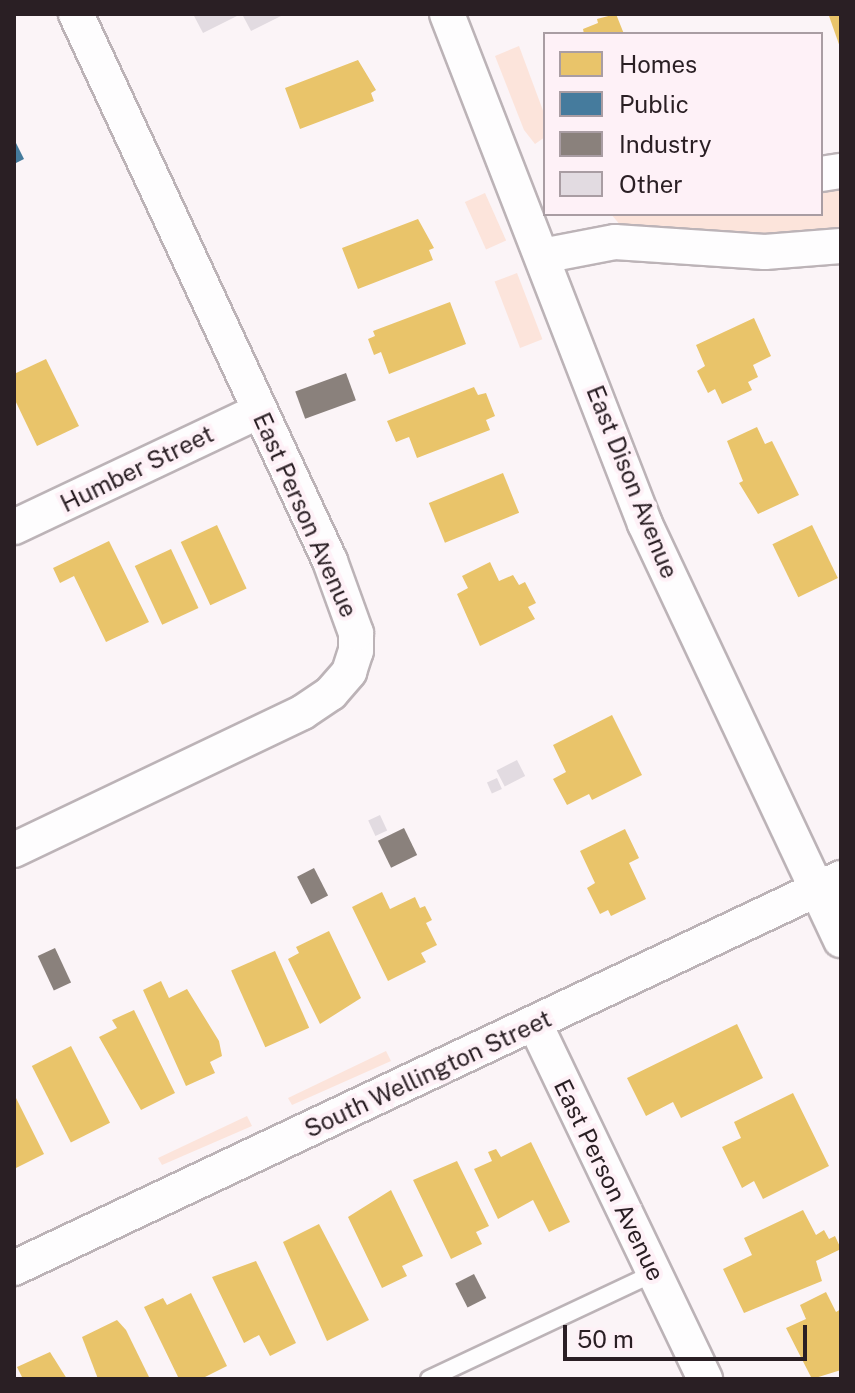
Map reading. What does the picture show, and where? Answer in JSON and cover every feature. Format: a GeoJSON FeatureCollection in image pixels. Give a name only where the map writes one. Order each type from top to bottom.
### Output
{"type":"FeatureCollection","features":[{"type":"Feature","properties":{"kind":"street","name":"East Person Avenue"},"geometry":{"type":"LineString","coordinates":[[14,850],[303,712],[331,693],[349,672],[356,633],[346,601],[76,14]]}},
{"type":"Feature","properties":{"kind":"street","name":"East Dison Avenue"},"geometry":{"type":"LineString","coordinates":[[447,14],[531,191],[542,256],[645,524],[829,884],[841,940]]}},
{"type":"Feature","properties":{"kind":"street"},"geometry":{"type":"LineString","coordinates":[[542,256],[615,242],[765,252],[841,246]]}},
{"type":"Feature","properties":{"kind":"street","name":"Humber Street"},"geometry":{"type":"LineString","coordinates":[[14,527],[259,411]]}},
{"type":"Feature","properties":{"kind":"street","name":"South Wellington Street"},"geometry":{"type":"LineString","coordinates":[[14,1268],[829,884]]}},
{"type":"Feature","properties":{"kind":"street","name":"East Person Avenue"},"geometry":{"type":"LineString","coordinates":[[535,1024],[705,1379]]}},
{"type":"Feature","properties":{"kind":"lane"},"geometry":{"type":"LineString","coordinates":[[429,1379],[654,1273]]}},
{"type":"Feature","properties":{"kind":"shaded area"},"geometry":{"type":"Polygon","coordinates":[[[519,46],[543,111],[543,138],[535,144],[524,130],[495,56],[519,46]]]}},
{"type":"Feature","properties":{"kind":"shaded area"},"geometry":{"type":"Polygon","coordinates":[[[841,188],[841,229],[805,234],[634,230],[621,226],[613,216],[823,216],[823,191],[841,188]]]}},
{"type":"Feature","properties":{"kind":"shaded area"},"geometry":{"type":"Polygon","coordinates":[[[485,193],[506,241],[486,249],[465,202],[485,193]]]}},
{"type":"Feature","properties":{"kind":"shaded area"},"geometry":{"type":"Polygon","coordinates":[[[517,273],[542,339],[520,348],[495,282],[517,273]]]}},
{"type":"Feature","properties":{"kind":"shaded area"},"geometry":{"type":"Polygon","coordinates":[[[386,1051],[391,1061],[292,1105],[288,1098],[386,1051]]]}},
{"type":"Feature","properties":{"kind":"shaded area"},"geometry":{"type":"Polygon","coordinates":[[[247,1116],[252,1126],[162,1165],[158,1158],[247,1116]]]}},
{"type":"Feature","properties":{"kind":"building: Homes"},"geometry":{"type":"Polygon","coordinates":[[[616,14],[623,32],[584,32],[583,29],[598,23],[597,19],[616,14]]]}},
{"type":"Feature","properties":{"kind":"building: Homes"},"geometry":{"type":"Polygon","coordinates":[[[841,14],[841,50],[829,16],[841,14]]]}},
{"type":"Feature","properties":{"kind":"building: Homes"},"geometry":{"type":"Polygon","coordinates":[[[358,60],[376,90],[371,93],[374,101],[300,129],[285,88],[358,60]]]}},
{"type":"Feature","properties":{"kind":"building: Homes"},"geometry":{"type":"Polygon","coordinates":[[[418,219],[434,248],[429,250],[433,260],[358,289],[342,248],[418,219]]]}},
{"type":"Feature","properties":{"kind":"building: Homes"},"geometry":{"type":"Polygon","coordinates":[[[450,302],[466,344],[389,374],[381,352],[374,355],[368,339],[375,336],[373,331],[450,302]]]}},
{"type":"Feature","properties":{"kind":"building: Homes"},"geometry":{"type":"Polygon","coordinates":[[[754,318],[771,356],[753,365],[758,377],[748,382],[752,390],[722,404],[715,389],[708,393],[697,371],[705,366],[696,345],[754,318]]]}},
{"type":"Feature","properties":{"kind":"building: Homes"},"geometry":{"type":"Polygon","coordinates":[[[46,359],[79,426],[37,446],[14,398],[14,374],[46,359]]]}},
{"type":"Feature","properties":{"kind":"building: Homes"},"geometry":{"type":"Polygon","coordinates":[[[474,387],[478,395],[486,393],[495,416],[486,420],[490,430],[417,458],[409,437],[396,442],[387,421],[474,387]]]}},
{"type":"Feature","properties":{"kind":"building: Homes"},"geometry":{"type":"Polygon","coordinates":[[[757,427],[765,444],[772,441],[799,495],[758,514],[739,483],[743,481],[727,441],[757,427]]]}},
{"type":"Feature","properties":{"kind":"building: Homes"},"geometry":{"type":"Polygon","coordinates":[[[503,473],[519,513],[445,543],[429,503],[503,473]]]}},
{"type":"Feature","properties":{"kind":"building: Homes"},"geometry":{"type":"Polygon","coordinates":[[[217,525],[247,588],[210,605],[181,542],[217,525]]]}},
{"type":"Feature","properties":{"kind":"building: Homes"},"geometry":{"type":"Polygon","coordinates":[[[812,525],[838,578],[798,597],[772,544],[812,525]]]}},
{"type":"Feature","properties":{"kind":"building: Homes"},"geometry":{"type":"Polygon","coordinates":[[[109,541],[149,622],[106,642],[74,576],[60,583],[53,568],[109,541]]]}},
{"type":"Feature","properties":{"kind":"building: Homes"},"geometry":{"type":"Polygon","coordinates":[[[171,549],[198,608],[162,625],[135,566],[171,549]]]}},
{"type":"Feature","properties":{"kind":"building: Homes"},"geometry":{"type":"Polygon","coordinates":[[[490,562],[499,581],[513,575],[519,585],[525,582],[536,603],[528,607],[535,619],[480,646],[457,594],[468,588],[462,576],[490,562]]]}},
{"type":"Feature","properties":{"kind":"building: Homes"},"geometry":{"type":"Polygon","coordinates":[[[612,715],[642,775],[592,800],[589,794],[567,805],[553,779],[566,772],[553,745],[612,715]]]}},
{"type":"Feature","properties":{"kind":"building: Homes"},"geometry":{"type":"Polygon","coordinates":[[[625,829],[639,858],[629,863],[646,899],[611,916],[608,910],[600,914],[587,888],[595,883],[580,851],[625,829]]]}},
{"type":"Feature","properties":{"kind":"building: Homes"},"geometry":{"type":"Polygon","coordinates":[[[382,892],[390,909],[415,897],[420,908],[425,906],[432,920],[426,923],[437,945],[421,953],[426,962],[388,981],[352,907],[382,892]]]}},
{"type":"Feature","properties":{"kind":"building: Homes"},"geometry":{"type":"Polygon","coordinates":[[[329,931],[361,998],[320,1024],[288,959],[299,953],[296,947],[329,931]]]}},
{"type":"Feature","properties":{"kind":"building: Homes"},"geometry":{"type":"Polygon","coordinates":[[[275,951],[309,1028],[265,1047],[231,971],[275,951]]]}},
{"type":"Feature","properties":{"kind":"building: Homes"},"geometry":{"type":"Polygon","coordinates":[[[161,981],[169,998],[187,989],[219,1041],[222,1056],[210,1062],[215,1073],[186,1086],[143,990],[161,981]]]}},
{"type":"Feature","properties":{"kind":"building: Homes"},"geometry":{"type":"Polygon","coordinates":[[[134,1010],[175,1093],[141,1110],[99,1037],[117,1028],[112,1020],[134,1010]]]}},
{"type":"Feature","properties":{"kind":"building: Homes"},"geometry":{"type":"Polygon","coordinates":[[[737,1024],[763,1078],[681,1118],[673,1102],[646,1116],[627,1078],[737,1024]]]}},
{"type":"Feature","properties":{"kind":"building: Homes"},"geometry":{"type":"Polygon","coordinates":[[[71,1046],[110,1123],[71,1143],[32,1066],[71,1046]]]}},
{"type":"Feature","properties":{"kind":"building: Homes"},"geometry":{"type":"Polygon","coordinates":[[[793,1093],[829,1166],[763,1199],[754,1181],[742,1188],[722,1147],[741,1138],[734,1122],[793,1093]]]}},
{"type":"Feature","properties":{"kind":"building: Homes"},"geometry":{"type":"Polygon","coordinates":[[[14,1094],[44,1154],[14,1169],[14,1094]]]}},
{"type":"Feature","properties":{"kind":"building: Homes"},"geometry":{"type":"Polygon","coordinates":[[[531,1142],[570,1222],[549,1232],[533,1200],[498,1219],[474,1169],[492,1161],[488,1152],[496,1149],[501,1157],[531,1142]]]}},
{"type":"Feature","properties":{"kind":"building: Homes"},"geometry":{"type":"Polygon","coordinates":[[[457,1161],[489,1226],[476,1232],[482,1244],[451,1259],[413,1180],[457,1161]]]}},
{"type":"Feature","properties":{"kind":"building: Homes"},"geometry":{"type":"Polygon","coordinates":[[[391,1190],[423,1256],[402,1266],[407,1276],[382,1288],[348,1217],[391,1190]]]}},
{"type":"Feature","properties":{"kind":"building: Homes"},"geometry":{"type":"Polygon","coordinates":[[[803,1210],[816,1235],[824,1230],[829,1239],[835,1236],[841,1249],[816,1261],[822,1281],[744,1313],[723,1269],[752,1255],[744,1238],[803,1210]]]}},
{"type":"Feature","properties":{"kind":"building: Homes"},"geometry":{"type":"Polygon","coordinates":[[[319,1224],[369,1320],[327,1341],[283,1242],[319,1224]]]}},
{"type":"Feature","properties":{"kind":"building: Homes"},"geometry":{"type":"Polygon","coordinates":[[[256,1261],[296,1343],[270,1356],[259,1335],[244,1343],[212,1277],[256,1261]]]}},
{"type":"Feature","properties":{"kind":"building: Homes"},"geometry":{"type":"Polygon","coordinates":[[[826,1292],[836,1312],[841,1309],[841,1370],[812,1379],[786,1328],[806,1319],[800,1305],[826,1292]]]}},
{"type":"Feature","properties":{"kind":"building: Homes"},"geometry":{"type":"Polygon","coordinates":[[[191,1293],[227,1366],[201,1379],[179,1379],[144,1307],[163,1298],[167,1305],[191,1293]]]}},
{"type":"Feature","properties":{"kind":"building: Homes"},"geometry":{"type":"Polygon","coordinates":[[[117,1320],[126,1330],[150,1379],[98,1379],[82,1337],[117,1320]]]}},
{"type":"Feature","properties":{"kind":"building: Homes"},"geometry":{"type":"Polygon","coordinates":[[[50,1352],[67,1379],[23,1379],[17,1367],[50,1352]]]}},
{"type":"Feature","properties":{"kind":"building: Public"},"geometry":{"type":"Polygon","coordinates":[[[14,139],[24,159],[14,164],[14,139]]]}},
{"type":"Feature","properties":{"kind":"building: Industry"},"geometry":{"type":"Polygon","coordinates":[[[346,373],[356,400],[305,419],[295,391],[346,373]]]}},
{"type":"Feature","properties":{"kind":"building: Industry"},"geometry":{"type":"Polygon","coordinates":[[[404,828],[417,855],[391,868],[378,841],[404,828]]]}},
{"type":"Feature","properties":{"kind":"building: Industry"},"geometry":{"type":"Polygon","coordinates":[[[314,868],[328,896],[311,904],[297,877],[314,868]]]}},
{"type":"Feature","properties":{"kind":"building: Industry"},"geometry":{"type":"Polygon","coordinates":[[[55,948],[71,982],[54,990],[38,956],[55,948]]]}},
{"type":"Feature","properties":{"kind":"building: Industry"},"geometry":{"type":"Polygon","coordinates":[[[474,1274],[486,1298],[468,1308],[455,1284],[474,1274]]]}},
{"type":"Feature","properties":{"kind":"building: Other"},"geometry":{"type":"Polygon","coordinates":[[[193,14],[241,14],[203,33],[193,14]]]}},
{"type":"Feature","properties":{"kind":"building: Other"},"geometry":{"type":"Polygon","coordinates":[[[242,14],[285,14],[251,31],[242,14]]]}},
{"type":"Feature","properties":{"kind":"building: Other"},"geometry":{"type":"Polygon","coordinates":[[[517,760],[525,776],[505,786],[497,770],[517,760]]]}},
{"type":"Feature","properties":{"kind":"building: Other"},"geometry":{"type":"Polygon","coordinates":[[[497,778],[502,789],[492,793],[487,782],[497,778]]]}},
{"type":"Feature","properties":{"kind":"building: Other"},"geometry":{"type":"Polygon","coordinates":[[[380,815],[387,830],[375,836],[368,820],[380,815]]]}}]}
